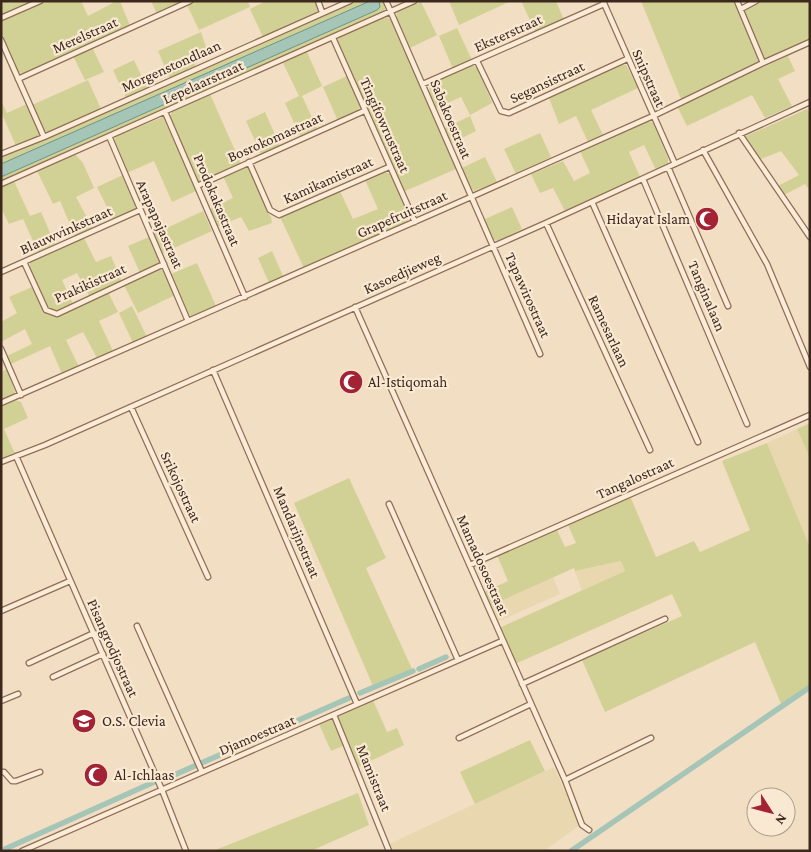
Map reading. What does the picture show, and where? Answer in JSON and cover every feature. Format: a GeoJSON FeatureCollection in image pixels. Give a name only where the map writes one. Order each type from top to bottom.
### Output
{"type":"FeatureCollection","features":[{"type":"Feature","properties":{"kind":"street"},"geometry":{"type":"LineString","coordinates":[[1,18],[40,1]]}},
{"type":"Feature","properties":{"kind":"street","name":"Merelstraat"},"geometry":{"type":"LineString","coordinates":[[18,79],[190,1]]}},
{"type":"Feature","properties":{"kind":"street"},"geometry":{"type":"LineString","coordinates":[[318,1],[322,12]]}},
{"type":"Feature","properties":{"kind":"street","name":"Morgenstondlaan"},"geometry":{"type":"LineString","coordinates":[[1,154],[44,137],[350,1]]}},
{"type":"Feature","properties":{"kind":"street","name":"Sabakoestraat"},"geometry":{"type":"LineString","coordinates":[[386,1],[492,247]]}},
{"type":"Feature","properties":{"kind":"street","name":"Lepelaarstraat"},"geometry":{"type":"LineString","coordinates":[[1,184],[414,1]]}},
{"type":"Feature","properties":{"kind":"street"},"geometry":{"type":"LineString","coordinates":[[737,1],[763,63]]}},
{"type":"Feature","properties":{"kind":"street"},"geometry":{"type":"LineString","coordinates":[[740,9],[756,1]]}},
{"type":"Feature","properties":{"kind":"street","name":"Snipstraat"},"geometry":{"type":"LineString","coordinates":[[603,3],[675,164]]}},
{"type":"Feature","properties":{"kind":"street","name":"Eksterstraat"},"geometry":{"type":"LineString","coordinates":[[423,84],[603,3]]}},
{"type":"Feature","properties":{"kind":"street","name":"Tingifowrustraat"},"geometry":{"type":"LineString","coordinates":[[333,38],[415,222]]}},
{"type":"Feature","properties":{"kind":"street"},"geometry":{"type":"LineString","coordinates":[[1,40],[44,137]]}},
{"type":"Feature","properties":{"kind":"street","name":"Grapefruitstraat"},"geometry":{"type":"LineString","coordinates":[[1,403],[471,198],[653,116],[810,42]]}},
{"type":"Feature","properties":{"kind":"street","name":"Segansistraat"},"geometry":{"type":"LineString","coordinates":[[477,61],[501,111],[509,114],[627,59]]}},
{"type":"Feature","properties":{"kind":"street","name":"Kasoedjieweg"},"geometry":{"type":"LineString","coordinates":[[1,462],[45,445],[546,223],[810,102]]}},
{"type":"Feature","properties":{"kind":"street","name":"Bosrokomastraat"},"geometry":{"type":"LineString","coordinates":[[197,186],[364,111]]}},
{"type":"Feature","properties":{"kind":"street","name":"Prodokakastraat"},"geometry":{"type":"LineString","coordinates":[[166,112],[245,297]]}},
{"type":"Feature","properties":{"kind":"street"},"geometry":{"type":"LineString","coordinates":[[739,133],[810,238]]}},
{"type":"Feature","properties":{"kind":"street","name":"Arapapajastraat"},"geometry":{"type":"LineString","coordinates":[[109,136],[188,321]]}},
{"type":"Feature","properties":{"kind":"street"},"geometry":{"type":"LineString","coordinates":[[703,150],[761,251],[810,367]]}},
{"type":"Feature","properties":{"kind":"street","name":"Kamikamistraat"},"geometry":{"type":"LineString","coordinates":[[249,162],[270,210],[279,215],[389,166]]}},
{"type":"Feature","properties":{"kind":"street"},"geometry":{"type":"LineString","coordinates":[[668,167],[728,306]]}},
{"type":"Feature","properties":{"kind":"street","name":"Tanginalaan"},"geometry":{"type":"LineString","coordinates":[[643,178],[747,424]]}},
{"type":"Feature","properties":{"kind":"street"},"geometry":{"type":"LineString","coordinates":[[592,202],[698,442]]}},
{"type":"Feature","properties":{"kind":"street","name":"Blauwvinkstraat"},"geometry":{"type":"LineString","coordinates":[[1,272],[140,210]]}},
{"type":"Feature","properties":{"kind":"street","name":"Ramesarlaan"},"geometry":{"type":"LineString","coordinates":[[546,223],[650,450]]}},
{"type":"Feature","properties":{"kind":"street","name":"Tapawirostraat"},"geometry":{"type":"LineString","coordinates":[[492,247],[540,354]]}},
{"type":"Feature","properties":{"kind":"street","name":"Prakikistraat"},"geometry":{"type":"LineString","coordinates":[[24,262],[46,310],[57,314],[164,264]]}},
{"type":"Feature","properties":{"kind":"street","name":"Mamadosoestraat"},"geometry":{"type":"LineString","coordinates":[[355,307],[470,565],[502,642],[565,780],[582,825],[589,830]]}},
{"type":"Feature","properties":{"kind":"street"},"geometry":{"type":"LineString","coordinates":[[1,349],[21,394]]}},
{"type":"Feature","properties":{"kind":"street","name":"Mandarijnstraat"},"geometry":{"type":"LineString","coordinates":[[213,370],[357,704]]}},
{"type":"Feature","properties":{"kind":"street","name":"Srikojostraat"},"geometry":{"type":"LineString","coordinates":[[131,407],[208,577]]}},
{"type":"Feature","properties":{"kind":"street","name":"Tangalostraat"},"geometry":{"type":"LineString","coordinates":[[470,565],[810,415]]}},
{"type":"Feature","properties":{"kind":"street","name":"Pisangrodjostraat"},"geometry":{"type":"LineString","coordinates":[[16,456],[162,790],[186,851]]}},
{"type":"Feature","properties":{"kind":"street"},"geometry":{"type":"LineString","coordinates":[[389,504],[458,660]]}},
{"type":"Feature","properties":{"kind":"street"},"geometry":{"type":"LineString","coordinates":[[1,611],[70,581]]}},
{"type":"Feature","properties":{"kind":"street"},"geometry":{"type":"LineString","coordinates":[[522,684],[665,619]]}},
{"type":"Feature","properties":{"kind":"street"},"geometry":{"type":"LineString","coordinates":[[137,626],[201,770]]}},
{"type":"Feature","properties":{"kind":"street"},"geometry":{"type":"LineString","coordinates":[[29,662],[94,633]]}},
{"type":"Feature","properties":{"kind":"street","name":"Djamoestraat"},"geometry":{"type":"LineString","coordinates":[[22,851],[162,790],[201,770],[502,642]]}},
{"type":"Feature","properties":{"kind":"street"},"geometry":{"type":"LineString","coordinates":[[53,677],[103,654]]}},
{"type":"Feature","properties":{"kind":"street"},"geometry":{"type":"LineString","coordinates":[[1,701],[18,694]]}},
{"type":"Feature","properties":{"kind":"street"},"geometry":{"type":"LineString","coordinates":[[459,738],[531,704]]}},
{"type":"Feature","properties":{"kind":"street","name":"Mamistraat"},"geometry":{"type":"LineString","coordinates":[[334,715],[389,851]]}},
{"type":"Feature","properties":{"kind":"street"},"geometry":{"type":"LineString","coordinates":[[565,780],[651,738]]}},
{"type":"Feature","properties":{"kind":"street"},"geometry":{"type":"LineString","coordinates":[[1,772],[4,772],[12,781],[16,782],[40,772]]}},
{"type":"Feature","properties":{"kind":"shaded area"},"geometry":{"type":"Polygon","coordinates":[[[1,1],[30,1],[31,3],[1,17],[1,1]]]}},
{"type":"Feature","properties":{"kind":"shaded area"},"geometry":{"type":"Polygon","coordinates":[[[45,1],[81,1],[88,16],[113,3],[112,1],[120,1],[130,26],[24,74],[17,72],[1,36],[1,21],[45,1]]]}},
{"type":"Feature","properties":{"kind":"shaded area"},"geometry":{"type":"Polygon","coordinates":[[[151,1],[182,1],[183,3],[157,14],[151,1]]]}},
{"type":"Feature","properties":{"kind":"shaded area"},"geometry":{"type":"Polygon","coordinates":[[[195,1],[248,1],[250,7],[199,30],[187,5],[195,1]]]}},
{"type":"Feature","properties":{"kind":"shaded area"},"geometry":{"type":"Polygon","coordinates":[[[266,1],[315,1],[318,9],[317,13],[263,37],[250,9],[266,1]]]}},
{"type":"Feature","properties":{"kind":"shaded area"},"geometry":{"type":"Polygon","coordinates":[[[353,1],[370,1],[1,164],[1,158],[353,1]]]}},
{"type":"Feature","properties":{"kind":"shaded area"},"geometry":{"type":"Polygon","coordinates":[[[370,1],[379,1],[380,7],[377,10],[1,177],[1,164],[370,1]]]}},
{"type":"Feature","properties":{"kind":"shaded area"},"geometry":{"type":"Polygon","coordinates":[[[379,1],[383,1],[385,9],[382,13],[1,182],[1,177],[377,10],[380,7],[379,1]]]}},
{"type":"Feature","properties":{"kind":"shaded area"},"geometry":{"type":"Polygon","coordinates":[[[449,1],[511,1],[459,25],[449,1]]]}},
{"type":"Feature","properties":{"kind":"shaded area"},"geometry":{"type":"Polygon","coordinates":[[[521,1],[556,1],[564,20],[536,33],[521,1]]]}},
{"type":"Feature","properties":{"kind":"shaded area"},"geometry":{"type":"Polygon","coordinates":[[[641,1],[734,1],[759,58],[758,62],[681,99],[641,1]]]}},
{"type":"Feature","properties":{"kind":"shaded area"},"geometry":{"type":"Polygon","coordinates":[[[760,1],[810,1],[810,40],[771,58],[764,58],[744,11],[745,8],[760,1]]]}},
{"type":"Feature","properties":{"kind":"shaded area"},"geometry":{"type":"Polygon","coordinates":[[[421,2],[437,35],[410,48],[397,19],[397,12],[421,2]]]}},
{"type":"Feature","properties":{"kind":"shaded area"},"geometry":{"type":"Polygon","coordinates":[[[385,17],[389,18],[392,22],[456,169],[403,192],[337,45],[337,40],[340,37],[385,17]]]}},
{"type":"Feature","properties":{"kind":"shaded area"},"geometry":{"type":"Polygon","coordinates":[[[457,28],[472,60],[453,69],[439,36],[457,28]]]}},
{"type":"Feature","properties":{"kind":"shaded area"},"geometry":{"type":"Polygon","coordinates":[[[201,32],[208,53],[204,59],[196,62],[194,68],[170,79],[158,51],[201,32]]]}},
{"type":"Feature","properties":{"kind":"shaded area"},"geometry":{"type":"Polygon","coordinates":[[[92,47],[104,72],[85,80],[73,56],[92,47]]]}},
{"type":"Feature","properties":{"kind":"shaded area"},"geometry":{"type":"Polygon","coordinates":[[[307,52],[322,86],[302,96],[317,128],[300,136],[285,103],[299,96],[283,63],[307,52]]]}},
{"type":"Feature","properties":{"kind":"shaded area"},"geometry":{"type":"Polygon","coordinates":[[[788,56],[795,71],[778,79],[792,106],[765,118],[752,95],[687,126],[677,106],[788,56]]]}},
{"type":"Feature","properties":{"kind":"shaded area"},"geometry":{"type":"Polygon","coordinates":[[[134,60],[147,88],[126,98],[113,70],[134,60]]]}},
{"type":"Feature","properties":{"kind":"shaded area"},"geometry":{"type":"Polygon","coordinates":[[[622,65],[626,65],[638,88],[591,110],[603,135],[588,142],[576,116],[559,124],[549,98],[622,65]]]}},
{"type":"Feature","properties":{"kind":"shaded area"},"geometry":{"type":"Polygon","coordinates":[[[470,66],[478,69],[492,103],[470,115],[461,97],[436,108],[429,90],[431,84],[470,66]]]}},
{"type":"Feature","properties":{"kind":"shaded area"},"geometry":{"type":"Polygon","coordinates":[[[347,76],[360,107],[357,112],[338,121],[323,87],[347,76]]]}},
{"type":"Feature","properties":{"kind":"shaded area"},"geometry":{"type":"Polygon","coordinates":[[[88,80],[101,109],[48,133],[43,130],[32,105],[88,80]]]}},
{"type":"Feature","properties":{"kind":"shaded area"},"geometry":{"type":"Polygon","coordinates":[[[210,94],[241,164],[200,181],[197,180],[170,117],[172,111],[210,94]]]}},
{"type":"Feature","properties":{"kind":"shaded area"},"geometry":{"type":"Polygon","coordinates":[[[1,101],[7,113],[27,104],[39,130],[39,137],[17,148],[1,112],[1,101]]]}},
{"type":"Feature","properties":{"kind":"shaded area"},"geometry":{"type":"Polygon","coordinates":[[[807,109],[810,113],[810,191],[805,184],[784,195],[778,186],[799,175],[781,151],[759,160],[744,137],[807,109]]]}},
{"type":"Feature","properties":{"kind":"shaded area"},"geometry":{"type":"Polygon","coordinates":[[[265,112],[280,146],[261,154],[246,121],[265,112]]]}},
{"type":"Feature","properties":{"kind":"shaded area"},"geometry":{"type":"Polygon","coordinates":[[[470,116],[476,131],[452,143],[445,128],[470,116]]]}},
{"type":"Feature","properties":{"kind":"shaded area"},"geometry":{"type":"Polygon","coordinates":[[[163,117],[196,191],[172,202],[154,161],[127,173],[114,144],[114,139],[117,136],[163,117]]]}},
{"type":"Feature","properties":{"kind":"shaded area"},"geometry":{"type":"Polygon","coordinates":[[[648,121],[653,123],[668,158],[668,164],[656,170],[644,145],[629,152],[640,177],[565,211],[553,188],[540,193],[531,174],[563,161],[574,181],[590,173],[580,151],[648,121]]]}},
{"type":"Feature","properties":{"kind":"shaded area"},"geometry":{"type":"Polygon","coordinates":[[[540,133],[551,157],[516,174],[504,149],[540,133]]]}},
{"type":"Feature","properties":{"kind":"shaded area"},"geometry":{"type":"Polygon","coordinates":[[[75,154],[83,163],[94,188],[76,197],[93,229],[75,236],[60,201],[53,204],[37,171],[75,154]]]}},
{"type":"Feature","properties":{"kind":"shaded area"},"geometry":{"type":"Polygon","coordinates":[[[485,157],[497,182],[474,191],[462,168],[485,157]]]}},
{"type":"Feature","properties":{"kind":"shaded area"},"geometry":{"type":"Polygon","coordinates":[[[242,167],[247,167],[251,170],[272,223],[249,231],[241,217],[217,227],[210,209],[233,198],[223,176],[242,167]]]}},
{"type":"Feature","properties":{"kind":"shaded area"},"geometry":{"type":"Polygon","coordinates":[[[383,172],[391,175],[410,215],[407,222],[304,268],[280,217],[340,191],[353,219],[378,209],[365,180],[383,172]]]}},
{"type":"Feature","properties":{"kind":"shaded area"},"geometry":{"type":"Polygon","coordinates":[[[123,175],[135,204],[135,209],[113,219],[97,187],[123,175]]]}},
{"type":"Feature","properties":{"kind":"shaded area"},"geometry":{"type":"Polygon","coordinates":[[[14,181],[30,216],[41,212],[55,244],[38,252],[23,219],[9,224],[1,208],[1,187],[14,181]]]}},
{"type":"Feature","properties":{"kind":"shaded area"},"geometry":{"type":"Polygon","coordinates":[[[512,207],[522,229],[498,241],[493,239],[485,219],[512,207]]]}},
{"type":"Feature","properties":{"kind":"shaded area"},"geometry":{"type":"Polygon","coordinates":[[[203,211],[212,231],[163,253],[154,234],[203,211]]]}},
{"type":"Feature","properties":{"kind":"shaded area"},"geometry":{"type":"Polygon","coordinates":[[[149,237],[160,260],[158,265],[140,273],[128,246],[149,237]]]}},
{"type":"Feature","properties":{"kind":"shaded area"},"geometry":{"type":"Polygon","coordinates":[[[84,238],[96,262],[111,256],[122,282],[89,296],[77,273],[62,280],[73,304],[57,311],[48,309],[30,269],[30,263],[84,238]]]}},
{"type":"Feature","properties":{"kind":"shaded area"},"geometry":{"type":"Polygon","coordinates":[[[272,251],[283,276],[269,283],[258,258],[272,251]]]}},
{"type":"Feature","properties":{"kind":"shaded area"},"geometry":{"type":"Polygon","coordinates":[[[197,263],[216,306],[191,316],[188,314],[171,274],[197,263]]]}},
{"type":"Feature","properties":{"kind":"shaded area"},"geometry":{"type":"Polygon","coordinates":[[[160,269],[165,272],[175,295],[138,313],[124,285],[160,269]]]}},
{"type":"Feature","properties":{"kind":"shaded area"},"geometry":{"type":"Polygon","coordinates":[[[32,287],[47,314],[57,316],[108,292],[118,312],[99,321],[113,351],[97,358],[83,332],[66,340],[79,367],[62,374],[50,346],[11,364],[7,356],[32,344],[25,329],[1,342],[1,322],[17,313],[9,297],[32,287]]]}},
{"type":"Feature","properties":{"kind":"shaded area"},"geometry":{"type":"Polygon","coordinates":[[[132,306],[147,337],[133,343],[119,313],[132,306]]]}},
{"type":"Feature","properties":{"kind":"shaded area"},"geometry":{"type":"Polygon","coordinates":[[[7,369],[15,392],[11,397],[1,402],[1,372],[7,369]]]}},
{"type":"Feature","properties":{"kind":"shaded area"},"geometry":{"type":"Polygon","coordinates":[[[15,400],[21,402],[28,418],[4,429],[15,454],[1,460],[1,407],[15,400]]]}},
{"type":"Feature","properties":{"kind":"shaded area"},"geometry":{"type":"Polygon","coordinates":[[[810,423],[810,458],[797,429],[810,423]]]}},
{"type":"Feature","properties":{"kind":"shaded area"},"geometry":{"type":"Polygon","coordinates":[[[797,429],[810,458],[810,547],[767,443],[797,429]]]}},
{"type":"Feature","properties":{"kind":"shaded area"},"geometry":{"type":"Polygon","coordinates":[[[767,443],[810,547],[810,687],[782,706],[755,642],[605,712],[582,660],[682,616],[672,594],[515,664],[499,628],[625,571],[621,561],[575,571],[574,568],[490,606],[484,592],[508,581],[497,555],[557,530],[565,547],[576,543],[568,525],[630,496],[656,557],[694,541],[700,552],[750,530],[722,461],[767,443]]]}},
{"type":"Feature","properties":{"kind":"shaded area"},"geometry":{"type":"Polygon","coordinates":[[[349,478],[386,558],[366,568],[412,669],[373,686],[294,503],[349,478]]]}},
{"type":"Feature","properties":{"kind":"shaded area"},"geometry":{"type":"Polygon","coordinates":[[[621,561],[625,571],[582,591],[575,571],[621,561]]]}},
{"type":"Feature","properties":{"kind":"shaded area"},"geometry":{"type":"Polygon","coordinates":[[[553,577],[560,594],[497,622],[490,606],[553,577]]]}},
{"type":"Feature","properties":{"kind":"shaded area"},"geometry":{"type":"Polygon","coordinates":[[[373,700],[387,732],[397,728],[404,745],[358,767],[338,717],[339,714],[373,700]]]}},
{"type":"Feature","properties":{"kind":"shaded area"},"geometry":{"type":"Polygon","coordinates":[[[330,719],[336,723],[345,745],[331,751],[319,724],[330,719]]]}},
{"type":"Feature","properties":{"kind":"shaded area"},"geometry":{"type":"Polygon","coordinates":[[[530,740],[545,771],[475,804],[460,772],[530,740]]]}},
{"type":"Feature","properties":{"kind":"shaded area"},"geometry":{"type":"Polygon","coordinates":[[[554,767],[580,825],[544,851],[391,851],[389,844],[554,767]]]}},
{"type":"Feature","properties":{"kind":"shaded area"},"geometry":{"type":"Polygon","coordinates":[[[358,793],[369,825],[311,851],[213,851],[358,793]]]}},
{"type":"Feature","properties":{"kind":"waterway"},"geometry":{"type":"LineString","coordinates":[[419,669],[446,657]]}},
{"type":"Feature","properties":{"kind":"waterway"},"geometry":{"type":"LineString","coordinates":[[360,693],[413,671]]}},
{"type":"Feature","properties":{"kind":"waterway"},"geometry":{"type":"LineString","coordinates":[[571,851],[810,687]]}},
{"type":"Feature","properties":{"kind":"waterway"},"geometry":{"type":"LineString","coordinates":[[165,779],[349,698]]}},
{"type":"Feature","properties":{"kind":"waterway"},"geometry":{"type":"LineString","coordinates":[[5,849],[154,782]]}},
{"type":"Feature","properties":{"kind":"place","name":"Hidayat Islam"},"geometry":{"type":"Point","coordinates":[707,219]}},
{"type":"Feature","properties":{"kind":"place","name":"Al-Istiqomah"},"geometry":{"type":"Point","coordinates":[351,382]}},
{"type":"Feature","properties":{"kind":"place","name":"O.S. Clevia"},"geometry":{"type":"Point","coordinates":[84,721]}},
{"type":"Feature","properties":{"kind":"place","name":"Al-Ichlaas"},"geometry":{"type":"Point","coordinates":[96,775]}}]}
